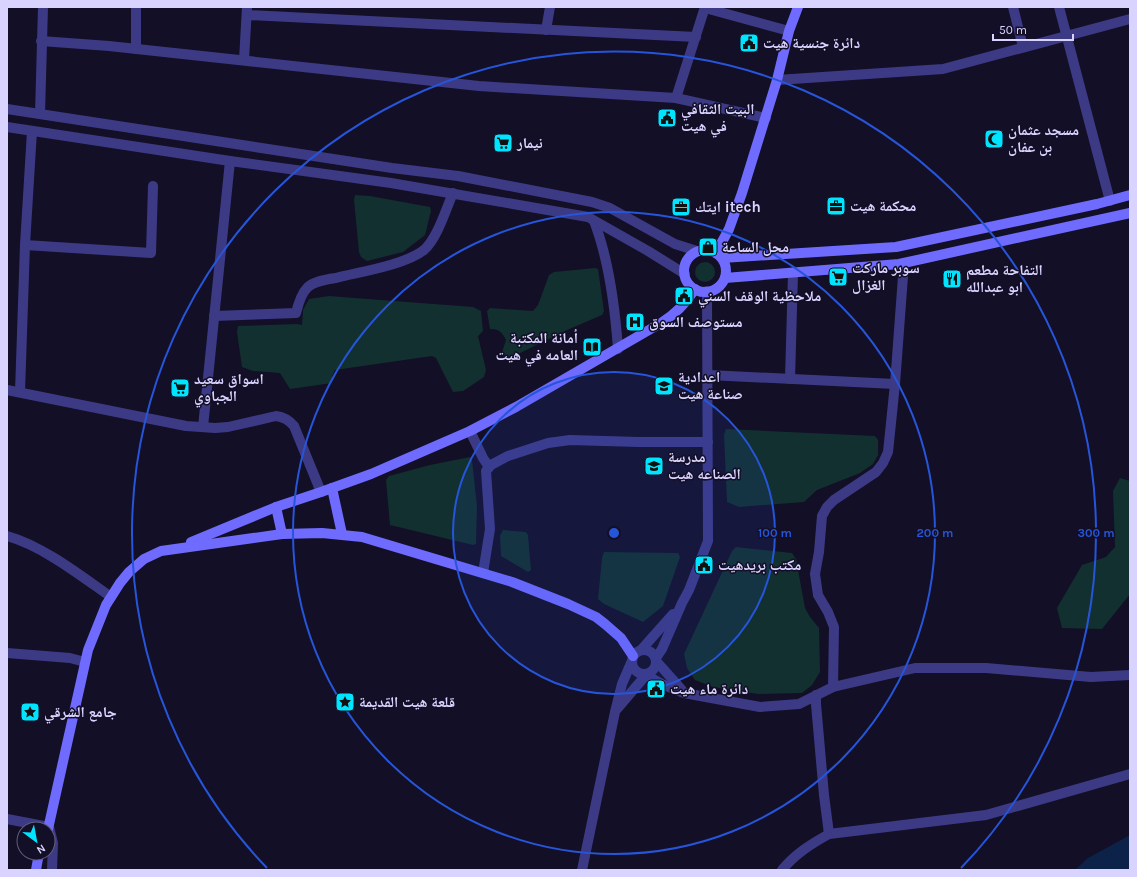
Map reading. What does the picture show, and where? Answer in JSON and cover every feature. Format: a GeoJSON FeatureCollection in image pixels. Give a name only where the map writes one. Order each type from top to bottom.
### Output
{"type":"FeatureCollection","features":[{"type":"Feature","properties":{"kind":"main road"},"geometry":{"type":"LineString","coordinates":[[798,7],[789,31],[766,118],[742,193],[719,255],[726,268],[725,278],[718,287],[708,291],[695,289],[690,285],[685,274],[685,267],[687,260],[697,251],[703,250],[719,255],[896,247],[1110,201],[1130,195]]}},
{"type":"Feature","properties":{"kind":"main road"},"geometry":{"type":"LineString","coordinates":[[725,278],[904,263],[1130,212]]}},
{"type":"Feature","properties":{"kind":"main road"},"geometry":{"type":"LineString","coordinates":[[176,548],[276,507],[332,488],[421,453],[470,431],[516,407],[670,318],[684,305],[695,289]]}},
{"type":"Feature","properties":{"kind":"main road"},"geometry":{"type":"LineString","coordinates":[[332,488],[342,534]]}},
{"type":"Feature","properties":{"kind":"main road"},"geometry":{"type":"LineString","coordinates":[[276,507],[282,534]]}},
{"type":"Feature","properties":{"kind":"main road"},"geometry":{"type":"LineString","coordinates":[[50,821],[88,650],[106,605],[120,583],[130,572],[144,559],[161,551],[282,534],[342,534],[377,540],[483,573],[540,593],[596,617],[621,638],[635,656]]}},
{"type":"Feature","properties":{"kind":"street"},"geometry":{"type":"LineString","coordinates":[[40,114],[43,7]]}},
{"type":"Feature","properties":{"kind":"street"},"geometry":{"type":"LineString","coordinates":[[136,7],[136,49]]}},
{"type":"Feature","properties":{"kind":"street"},"geometry":{"type":"LineString","coordinates":[[546,30],[550,7]]}},
{"type":"Feature","properties":{"kind":"street"},"geometry":{"type":"LineString","coordinates":[[676,98],[705,7],[789,31]]}},
{"type":"Feature","properties":{"kind":"street"},"geometry":{"type":"LineString","coordinates":[[1013,7],[1023,47]]}},
{"type":"Feature","properties":{"kind":"street"},"geometry":{"type":"LineString","coordinates":[[1059,7],[1110,201]]}},
{"type":"Feature","properties":{"kind":"street"},"geometry":{"type":"LineString","coordinates":[[244,60],[247,11],[546,30],[696,37]]}},
{"type":"Feature","properties":{"kind":"street"},"geometry":{"type":"LineString","coordinates":[[777,80],[943,69],[1130,19]]}},
{"type":"Feature","properties":{"kind":"street"},"geometry":{"type":"LineString","coordinates":[[41,42],[136,49],[479,86],[676,98],[766,118]]}},
{"type":"Feature","properties":{"kind":"street"},"geometry":{"type":"LineString","coordinates":[[7,109],[392,168],[458,176],[592,202],[610,208],[675,244],[697,251]]}},
{"type":"Feature","properties":{"kind":"street"},"geometry":{"type":"LineString","coordinates":[[7,127],[230,161],[391,183],[588,217],[685,274]]}},
{"type":"Feature","properties":{"kind":"street"},"geometry":{"type":"LineString","coordinates":[[20,392],[25,245],[32,131]]}},
{"type":"Feature","properties":{"kind":"street"},"geometry":{"type":"LineString","coordinates":[[203,427],[230,161]]}},
{"type":"Feature","properties":{"kind":"street"},"geometry":{"type":"LineString","coordinates":[[25,245],[151,253],[153,186]]}},
{"type":"Feature","properties":{"kind":"street"},"geometry":{"type":"LineString","coordinates":[[214,316],[296,313],[300,300],[307,287],[322,281],[387,266],[424,250],[434,237],[452,193]]}},
{"type":"Feature","properties":{"kind":"street"},"geometry":{"type":"LineString","coordinates":[[594,221],[602,243],[616,320],[618,349]]}},
{"type":"Feature","properties":{"kind":"street"},"geometry":{"type":"LineString","coordinates":[[832,687],[834,627],[828,612],[818,595],[815,574],[819,552],[822,516],[827,507],[834,500],[876,472],[883,463],[888,452],[895,384],[904,263]]}},
{"type":"Feature","properties":{"kind":"street"},"geometry":{"type":"LineString","coordinates":[[790,379],[793,272]]}},
{"type":"Feature","properties":{"kind":"street"},"geometry":{"type":"LineString","coordinates":[[615,712],[646,675],[652,672],[656,665],[656,660],[689,590],[708,541],[708,291]]}},
{"type":"Feature","properties":{"kind":"street"},"geometry":{"type":"LineString","coordinates":[[708,375],[895,384]]}},
{"type":"Feature","properties":{"kind":"street"},"geometry":{"type":"LineString","coordinates":[[7,390],[170,423],[203,427],[228,427],[276,416],[287,419],[294,426],[321,492]]}},
{"type":"Feature","properties":{"kind":"street"},"geometry":{"type":"LineString","coordinates":[[470,431],[483,458],[490,467]]}},
{"type":"Feature","properties":{"kind":"street"},"geometry":{"type":"LineString","coordinates":[[483,573],[490,529],[486,471],[491,465],[508,456],[548,443],[570,440],[708,442]]}},
{"type":"Feature","properties":{"kind":"street"},"geometry":{"type":"LineString","coordinates":[[7,536],[32,546],[71,569],[111,597]]}},
{"type":"Feature","properties":{"kind":"street"},"geometry":{"type":"LineString","coordinates":[[582,870],[615,712],[624,680],[635,656],[682,603]]}},
{"type":"Feature","properties":{"kind":"street"},"geometry":{"type":"LineString","coordinates":[[684,693],[656,660],[652,652],[645,650],[635,656],[633,668],[636,672],[646,675],[664,685],[684,693],[760,707],[799,704],[832,687],[915,668],[986,668],[1091,677],[1130,675]]}},
{"type":"Feature","properties":{"kind":"street"},"geometry":{"type":"LineString","coordinates":[[7,653],[70,658],[85,662]]}},
{"type":"Feature","properties":{"kind":"street"},"geometry":{"type":"LineString","coordinates":[[816,695],[823,787],[829,834]]}},
{"type":"Feature","properties":{"kind":"street"},"geometry":{"type":"LineString","coordinates":[[782,870],[790,860],[807,847],[829,834],[986,815],[1130,774]]}},
{"type":"Feature","properties":{"kind":"green space"},"geometry":{"type":"Polygon","coordinates":[[[355,195],[370,196],[430,207],[431,211],[425,235],[403,252],[367,261],[361,257],[359,252],[354,200],[355,195]]]}},
{"type":"Feature","properties":{"kind":"green space"},"geometry":{"type":"Polygon","coordinates":[[[705,262],[712,265],[715,272],[712,279],[705,282],[698,279],[695,272],[698,265],[705,262]]]}},
{"type":"Feature","properties":{"kind":"green space"},"geometry":{"type":"Polygon","coordinates":[[[595,268],[598,269],[604,311],[602,315],[567,330],[508,359],[502,352],[506,340],[500,332],[490,329],[487,311],[490,308],[533,311],[538,305],[549,275],[554,272],[595,268]]]}},
{"type":"Feature","properties":{"kind":"green space"},"geometry":{"type":"Polygon","coordinates":[[[329,296],[473,307],[481,311],[483,331],[478,336],[486,370],[484,377],[463,391],[453,392],[436,358],[432,356],[335,370],[332,376],[332,383],[290,389],[280,373],[253,371],[242,367],[237,332],[238,326],[302,325],[303,310],[309,299],[329,296]]]}},
{"type":"Feature","properties":{"kind":"green space"},"geometry":{"type":"Polygon","coordinates":[[[726,429],[875,436],[878,440],[878,455],[873,464],[860,473],[817,490],[804,502],[739,507],[727,502],[724,435],[726,429]]]}},
{"type":"Feature","properties":{"kind":"green space"},"geometry":{"type":"Polygon","coordinates":[[[470,457],[472,460],[477,506],[476,544],[473,545],[390,525],[386,480],[389,476],[430,465],[470,457]]]}},
{"type":"Feature","properties":{"kind":"green space"},"geometry":{"type":"Polygon","coordinates":[[[1120,478],[1130,481],[1130,594],[1102,629],[1062,628],[1057,608],[1082,565],[1106,557],[1115,547],[1113,491],[1120,478]]]}},
{"type":"Feature","properties":{"kind":"green space"},"geometry":{"type":"Polygon","coordinates":[[[503,530],[526,532],[528,535],[531,570],[528,572],[501,556],[500,536],[503,530]]]}},
{"type":"Feature","properties":{"kind":"green space"},"geometry":{"type":"Polygon","coordinates":[[[736,547],[792,553],[796,559],[805,608],[819,628],[820,672],[812,685],[802,693],[758,694],[713,687],[695,680],[687,668],[684,654],[732,551],[736,547]]]}},
{"type":"Feature","properties":{"kind":"green space"},"geometry":{"type":"Polygon","coordinates":[[[604,552],[678,553],[680,557],[663,606],[643,622],[604,604],[598,599],[602,558],[604,552]]]}},
{"type":"Feature","properties":{"kind":"water"},"geometry":{"type":"Polygon","coordinates":[[[1130,835],[1130,870],[1075,870],[1088,858],[1130,835]]]}},
{"type":"Feature","properties":{"kind":"place","name":"دائرة جنسية هيت"},"geometry":{"type":"Point","coordinates":[749,43]}},
{"type":"Feature","properties":{"kind":"place","name":"البيت الثقافي في هيت"},"geometry":{"type":"Point","coordinates":[667,118]}},
{"type":"Feature","properties":{"kind":"place","name":"مسجد عثمان بن عفان"},"geometry":{"type":"Point","coordinates":[994,139]}},
{"type":"Feature","properties":{"kind":"place","name":"نيمار"},"geometry":{"type":"Point","coordinates":[503,143]}},
{"type":"Feature","properties":{"kind":"place","name":"محكمة هيت"},"geometry":{"type":"Point","coordinates":[836,206]}},
{"type":"Feature","properties":{"kind":"place","name":"ايتك itech"},"geometry":{"type":"Point","coordinates":[681,207]}},
{"type":"Feature","properties":{"kind":"place","name":"محل الساعة"},"geometry":{"type":"Point","coordinates":[708,247]}},
{"type":"Feature","properties":{"kind":"place","name":"سوبر ماركت الغزال"},"geometry":{"type":"Point","coordinates":[838,277]}},
{"type":"Feature","properties":{"kind":"place","name":"التفاحة مطعم ابو عبدالله"},"geometry":{"type":"Point","coordinates":[952,279]}},
{"type":"Feature","properties":{"kind":"place","name":"ملاحظية الوقف السني"},"geometry":{"type":"Point","coordinates":[684,296]}},
{"type":"Feature","properties":{"kind":"place","name":"مستوصف السوق"},"geometry":{"type":"Point","coordinates":[635,322]}},
{"type":"Feature","properties":{"kind":"place","name":"أمانة المكتبة العامه في هيت"},"geometry":{"type":"Point","coordinates":[592,347]}},
{"type":"Feature","properties":{"kind":"place","name":"اعدادية صناعة هيت"},"geometry":{"type":"Point","coordinates":[664,386]}},
{"type":"Feature","properties":{"kind":"place","name":"اسواق سعيد الجباوي"},"geometry":{"type":"Point","coordinates":[180,388]}},
{"type":"Feature","properties":{"kind":"place","name":"مدرسة الصناعه هيت"},"geometry":{"type":"Point","coordinates":[654,466]}},
{"type":"Feature","properties":{"kind":"place","name":"مكتب بريدهيت"},"geometry":{"type":"Point","coordinates":[704,565]}},
{"type":"Feature","properties":{"kind":"place","name":"دائرة ماء هيت"},"geometry":{"type":"Point","coordinates":[656,689]}},
{"type":"Feature","properties":{"kind":"place","name":"قلعة هيت القديمة"},"geometry":{"type":"Point","coordinates":[345,702]}},
{"type":"Feature","properties":{"kind":"place","name":"جامع الشرقي"},"geometry":{"type":"Point","coordinates":[30,712]}}]}
